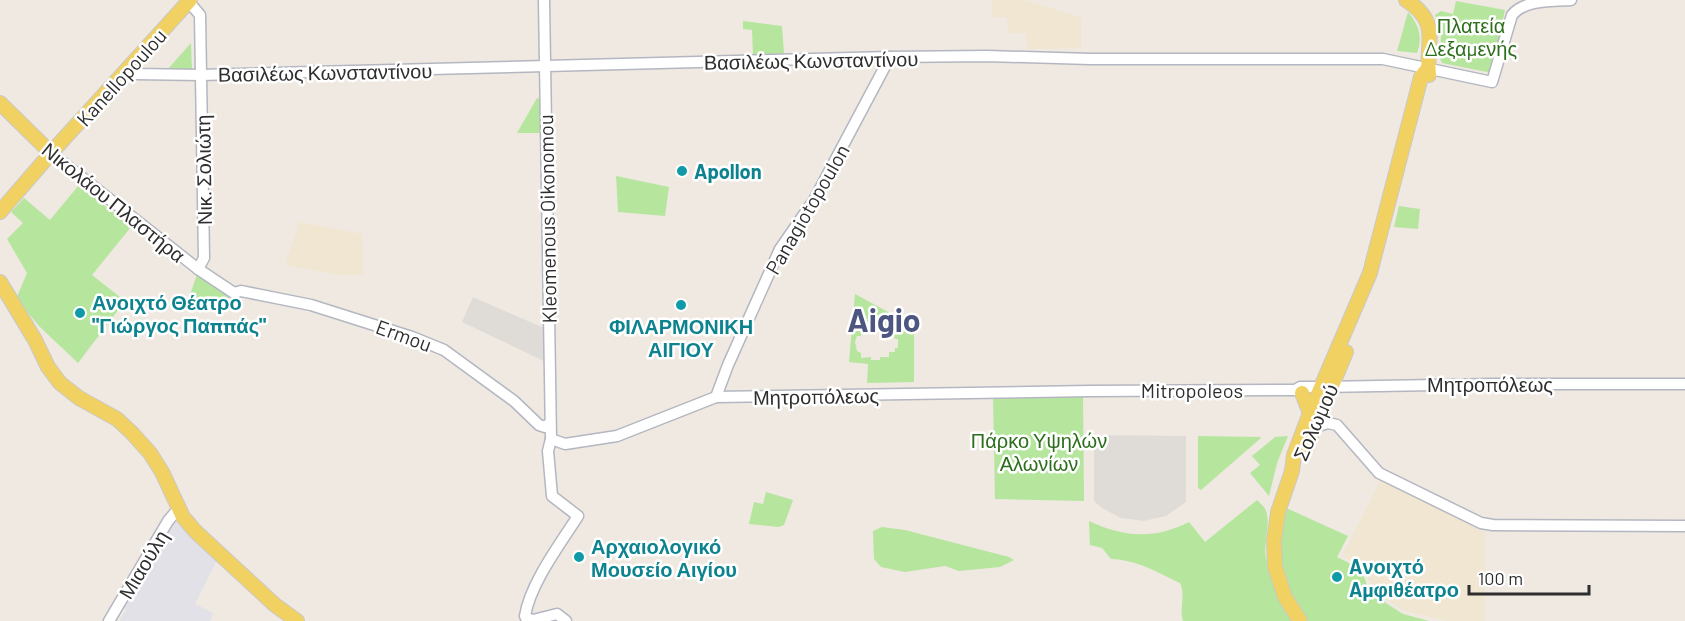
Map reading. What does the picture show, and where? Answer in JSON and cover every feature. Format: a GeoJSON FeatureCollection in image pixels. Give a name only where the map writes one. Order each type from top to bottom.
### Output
{"type":"FeatureCollection","features":[{"type":"Feature","properties":{"kind":"main road","name":"Kanellopoulou"},"geometry":{"type":"LineString","coordinates":[[0,212],[190,1]]}},
{"type":"Feature","properties":{"kind":"main road","name":"Σολωμού"},"geometry":{"type":"LineString","coordinates":[[1292,471],[1302,457],[1315,427],[1325,389],[1370,273],[1421,77],[1428,68],[1430,44],[1428,25],[1419,10],[1407,1]]}},
{"type":"Feature","properties":{"kind":"main road","name":"Νικολάου Πλαστήρα"},"geometry":{"type":"LineString","coordinates":[[0,103],[51,153]]}},
{"type":"Feature","properties":{"kind":"main road"},"geometry":{"type":"LineString","coordinates":[[0,282],[35,339],[54,376],[79,398],[108,413],[132,433],[150,453],[162,472],[178,509],[196,532],[275,605],[297,621]]}},
{"type":"Feature","properties":{"kind":"main road","name":"Σολωμού"},"geometry":{"type":"LineString","coordinates":[[1292,471],[1294,455],[1310,413],[1325,389]]}},
{"type":"Feature","properties":{"kind":"main road"},"geometry":{"type":"LineString","coordinates":[[1298,391],[1310,413]]}},
{"type":"Feature","properties":{"kind":"main road"},"geometry":{"type":"LineString","coordinates":[[1292,471],[1278,512],[1273,556],[1282,589],[1300,621]]}},
{"type":"Feature","properties":{"kind":"street","name":"Kleomenous Oikonomou"},"geometry":{"type":"LineString","coordinates":[[544,0],[551,439],[548,451],[552,496],[578,516],[546,566],[525,613],[529,620],[556,614],[566,621]]}},
{"type":"Feature","properties":{"kind":"street","name":"Βασιλέως Κωνσταντίνου"},"geometry":{"type":"LineString","coordinates":[[128,69],[135,74],[201,75],[890,57],[1383,59],[1492,82],[1515,10],[1528,3],[1571,0]]}},
{"type":"Feature","properties":{"kind":"street","name":"Νικ. Σολιώτη"},"geometry":{"type":"LineString","coordinates":[[190,1],[200,15],[204,258],[198,269]]}},
{"type":"Feature","properties":{"kind":"street","name":"Panagiotopoulon"},"geometry":{"type":"LineString","coordinates":[[716,397],[780,249],[814,200],[890,57]]}},
{"type":"Feature","properties":{"kind":"street","name":"Νικολάου Πλαστήρα"},"geometry":{"type":"LineString","coordinates":[[51,153],[198,269],[234,293]]}},
{"type":"Feature","properties":{"kind":"street","name":"Ermou"},"geometry":{"type":"LineString","coordinates":[[234,293],[241,291],[312,304],[445,350],[514,401],[542,427],[550,423]]}},
{"type":"Feature","properties":{"kind":"street","name":"Μητροπόλεως"},"geometry":{"type":"LineString","coordinates":[[1325,389],[1685,384]]}},
{"type":"Feature","properties":{"kind":"street","name":"Μητροπόλεως"},"geometry":{"type":"LineString","coordinates":[[1298,391],[1300,387],[1325,389],[1685,390]]}},
{"type":"Feature","properties":{"kind":"street","name":"Mitropoleos"},"geometry":{"type":"LineString","coordinates":[[716,397],[1102,390],[1298,391]]}},
{"type":"Feature","properties":{"kind":"street"},"geometry":{"type":"LineString","coordinates":[[551,439],[564,444],[616,436],[716,397]]}},
{"type":"Feature","properties":{"kind":"street"},"geometry":{"type":"LineString","coordinates":[[1315,427],[1328,423],[1337,425],[1379,473],[1481,523],[1492,525],[1685,526]]}},
{"type":"Feature","properties":{"kind":"street","name":"Μιαούλη"},"geometry":{"type":"LineString","coordinates":[[109,621],[168,521],[178,509]]}},
{"type":"Feature","properties":{"kind":"shaded area"},"geometry":{"type":"Polygon","coordinates":[[[992,0],[1022,0],[1081,17],[1081,48],[1027,49],[1026,33],[1008,33],[1007,17],[992,17],[992,0]]]}},
{"type":"Feature","properties":{"kind":"shaded area"},"geometry":{"type":"Polygon","coordinates":[[[300,222],[362,234],[363,275],[339,275],[285,265],[300,222]]]}},
{"type":"Feature","properties":{"kind":"shaded area"},"geometry":{"type":"Polygon","coordinates":[[[473,297],[544,328],[544,361],[462,322],[473,297]]]}},
{"type":"Feature","properties":{"kind":"shaded area"},"geometry":{"type":"Polygon","coordinates":[[[1094,435],[1186,436],[1186,502],[1166,516],[1144,521],[1121,518],[1102,508],[1094,501],[1094,435]]]}},
{"type":"Feature","properties":{"kind":"shaded area"},"geometry":{"type":"Polygon","coordinates":[[[1381,480],[1485,532],[1485,621],[1447,621],[1404,611],[1373,590],[1364,567],[1342,556],[1381,480]]]}},
{"type":"Feature","properties":{"kind":"shaded area"},"geometry":{"type":"Polygon","coordinates":[[[179,522],[217,560],[195,604],[213,613],[210,621],[119,621],[126,610],[122,607],[172,524],[179,522]]]}},
{"type":"Feature","properties":{"kind":"green space","name":"Πλατεία Δεξαμενής"},"geometry":{"type":"Polygon","coordinates":[[[1456,1],[1505,10],[1492,73],[1442,63],[1440,59],[1441,35],[1435,15],[1441,11],[1453,14],[1456,1]]]}},
{"type":"Feature","properties":{"kind":"green space"},"geometry":{"type":"Polygon","coordinates":[[[1408,12],[1419,31],[1420,42],[1417,53],[1397,51],[1408,12]]]}},
{"type":"Feature","properties":{"kind":"green space"},"geometry":{"type":"Polygon","coordinates":[[[743,21],[782,26],[784,53],[753,55],[752,30],[743,29],[743,21]]]}},
{"type":"Feature","properties":{"kind":"green space"},"geometry":{"type":"Polygon","coordinates":[[[191,43],[192,70],[167,70],[191,43]]]}},
{"type":"Feature","properties":{"kind":"green space"},"geometry":{"type":"Polygon","coordinates":[[[537,98],[540,99],[540,133],[517,133],[537,98]]]}},
{"type":"Feature","properties":{"kind":"green space"},"geometry":{"type":"Polygon","coordinates":[[[616,176],[669,187],[665,216],[618,212],[616,176]]]}},
{"type":"Feature","properties":{"kind":"green space"},"geometry":{"type":"Polygon","coordinates":[[[79,185],[131,227],[92,275],[125,301],[78,363],[40,327],[16,299],[27,273],[7,239],[23,223],[11,212],[24,198],[50,220],[79,185]]]}},
{"type":"Feature","properties":{"kind":"green space"},"geometry":{"type":"Polygon","coordinates":[[[1399,206],[1420,209],[1418,229],[1394,227],[1399,206]]]}},
{"type":"Feature","properties":{"kind":"green space"},"geometry":{"type":"Polygon","coordinates":[[[197,274],[227,294],[229,297],[227,309],[188,307],[197,274]]]}},
{"type":"Feature","properties":{"kind":"green space"},"geometry":{"type":"Polygon","coordinates":[[[855,294],[914,326],[914,382],[867,383],[868,364],[849,362],[855,294]],[[871,328],[871,331],[861,329],[861,336],[857,336],[855,342],[861,358],[871,357],[871,360],[880,360],[880,357],[889,357],[889,352],[895,352],[895,348],[898,348],[898,339],[894,336],[887,336],[890,333],[889,329],[880,331],[880,328],[871,328]]]}},
{"type":"Feature","properties":{"kind":"green space","name":"Πάρκο Υψηλών Αλωνίων"},"geometry":{"type":"Polygon","coordinates":[[[993,396],[1083,396],[1084,501],[995,499],[993,396]]]}},
{"type":"Feature","properties":{"kind":"green space"},"geometry":{"type":"Polygon","coordinates":[[[1198,436],[1261,438],[1201,490],[1198,488],[1198,436]]]}},
{"type":"Feature","properties":{"kind":"green space"},"geometry":{"type":"Polygon","coordinates":[[[1288,436],[1277,463],[1269,496],[1250,473],[1260,465],[1252,456],[1275,437],[1288,436]]]}},
{"type":"Feature","properties":{"kind":"green space"},"geometry":{"type":"Polygon","coordinates":[[[766,492],[793,500],[784,525],[779,527],[749,524],[754,502],[763,504],[766,492]]]}},
{"type":"Feature","properties":{"kind":"green space"},"geometry":{"type":"Polygon","coordinates":[[[1257,500],[1265,508],[1267,516],[1265,552],[1270,574],[1293,621],[1183,621],[1180,583],[1138,564],[1111,559],[1102,548],[1090,545],[1089,521],[1114,530],[1139,534],[1163,532],[1189,522],[1205,542],[1257,500]]]}},
{"type":"Feature","properties":{"kind":"green space"},"geometry":{"type":"Polygon","coordinates":[[[1284,507],[1348,536],[1337,557],[1361,569],[1370,593],[1403,614],[1429,621],[1307,621],[1290,595],[1277,554],[1284,507]]]}},
{"type":"Feature","properties":{"kind":"green space"},"geometry":{"type":"Polygon","coordinates":[[[882,527],[905,530],[1014,560],[1000,567],[959,571],[945,566],[905,572],[881,567],[874,559],[873,531],[882,527]]]}},
{"type":"Feature","properties":{"kind":"place","name":"Apollon"},"geometry":{"type":"Point","coordinates":[682,171]}},
{"type":"Feature","properties":{"kind":"place","name":"ΦΙΛΑΡΜΟΝΙΚΗ ΑΙΓΙΟΥ"},"geometry":{"type":"Point","coordinates":[681,305]}},
{"type":"Feature","properties":{"kind":"place","name":"Ανοιχτό Θέατρο \"Γιώργος Παππάς\""},"geometry":{"type":"Point","coordinates":[80,313]}},
{"type":"Feature","properties":{"kind":"place","name":"Αρχαιολογικό Μουσείο Αιγίου"},"geometry":{"type":"Point","coordinates":[579,557]}},
{"type":"Feature","properties":{"kind":"place","name":"Aνοιχτό Aμφιθέατρο"},"geometry":{"type":"Point","coordinates":[1337,577]}},
{"type":"Feature","properties":{"kind":"district","name":"Aigio"},"geometry":{"type":"Point","coordinates":[884,319]}}]}
